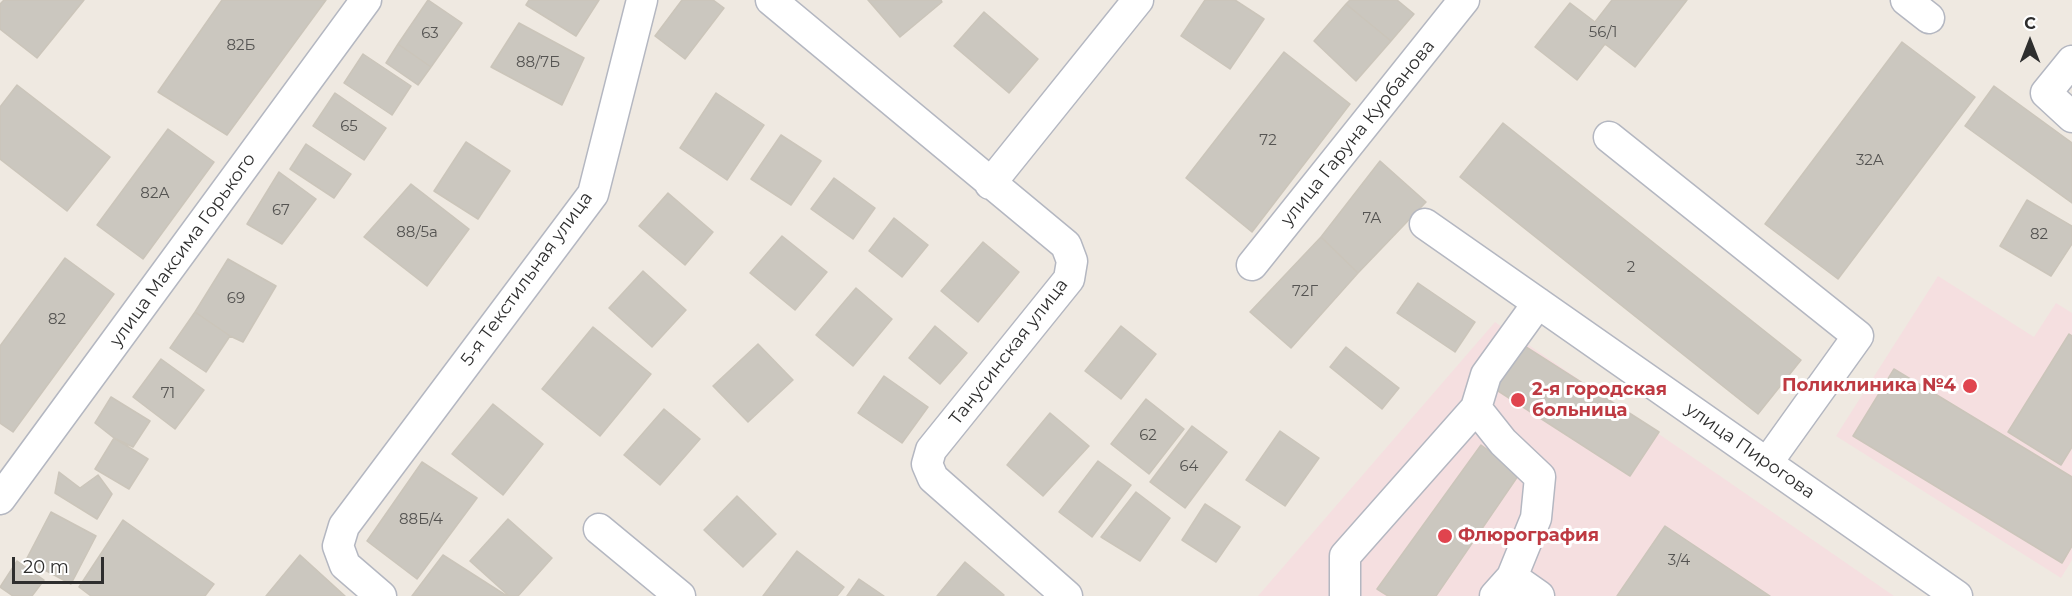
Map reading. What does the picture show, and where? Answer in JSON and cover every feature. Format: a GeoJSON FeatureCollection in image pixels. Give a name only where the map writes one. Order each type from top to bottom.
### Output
{"type":"FeatureCollection","features":[{"type":"Feature","properties":{"kind":"street","name":"улица Максима Горького"},"geometry":{"type":"LineString","coordinates":[[0,499],[10,463],[366,0]]}},
{"type":"Feature","properties":{"kind":"street","name":"5-я Текстильная улица"},"geometry":{"type":"LineString","coordinates":[[381,596],[345,565],[338,546],[344,526],[593,194],[642,0]]}},
{"type":"Feature","properties":{"kind":"street","name":"Танусинская улица"},"geometry":{"type":"LineString","coordinates":[[771,0],[1066,245],[1072,261],[1069,279],[932,450],[927,464],[933,478],[1067,596]]}},
{"type":"Feature","properties":{"kind":"street"},"geometry":{"type":"LineString","coordinates":[[990,184],[1138,0]]}},
{"type":"Feature","properties":{"kind":"street","name":"улица Гаруна Курбанова"},"geometry":{"type":"LineString","coordinates":[[1252,265],[1464,0]]}},
{"type":"Feature","properties":{"kind":"street"},"geometry":{"type":"LineString","coordinates":[[2072,61],[2046,93],[2072,117]]}},
{"type":"Feature","properties":{"kind":"street"},"geometry":{"type":"LineString","coordinates":[[1609,137],[1858,336],[1767,463]]}},
{"type":"Feature","properties":{"kind":"street","name":"улица Пирогова"},"geometry":{"type":"LineString","coordinates":[[1425,224],[1957,596]]}},
{"type":"Feature","properties":{"kind":"street"},"geometry":{"type":"LineString","coordinates":[[1345,596],[1345,556],[1476,408],[1486,375],[1538,303]]}},
{"type":"Feature","properties":{"kind":"street"},"geometry":{"type":"LineString","coordinates":[[1476,408],[1503,442],[1540,477],[1536,518],[1504,586],[1539,596]]}},
{"type":"Feature","properties":{"kind":"street"},"geometry":{"type":"LineString","coordinates":[[598,529],[680,596]]}},
{"type":"Feature","properties":{"kind":"shaded area","name":"Поликлиника №4"},"geometry":{"type":"Polygon","coordinates":[[[1938,276],[2034,337],[2056,303],[2072,313],[2072,560],[2061,578],[1836,436],[1938,276]]]}},
{"type":"Feature","properties":{"kind":"shaded area","name":"2-я городская больница"},"geometry":{"type":"Polygon","coordinates":[[[1495,322],[1723,478],[1894,596],[1258,596],[1495,322]]]}},
{"type":"Feature","properties":{"kind":"building"},"geometry":{"type":"Polygon","coordinates":[[[4,0],[84,0],[37,58],[0,29],[0,4],[4,0]]]}},
{"type":"Feature","properties":{"kind":"building"},"geometry":{"type":"Polygon","coordinates":[[[222,0],[326,0],[227,135],[158,92],[222,0]]]}},
{"type":"Feature","properties":{"kind":"building"},"geometry":{"type":"Polygon","coordinates":[[[428,0],[462,23],[431,67],[398,44],[428,0]]]}},
{"type":"Feature","properties":{"kind":"building"},"geometry":{"type":"Polygon","coordinates":[[[529,0],[599,0],[576,36],[526,5],[529,0]]]}},
{"type":"Feature","properties":{"kind":"building"},"geometry":{"type":"Polygon","coordinates":[[[682,0],[713,0],[724,8],[685,59],[655,36],[682,0]]]}},
{"type":"Feature","properties":{"kind":"building"},"geometry":{"type":"Polygon","coordinates":[[[868,0],[941,0],[942,2],[900,37],[868,0]]]}},
{"type":"Feature","properties":{"kind":"building"},"geometry":{"type":"Polygon","coordinates":[[[1205,0],[1235,0],[1264,19],[1230,69],[1181,36],[1205,0]]]}},
{"type":"Feature","properties":{"kind":"building"},"geometry":{"type":"Polygon","coordinates":[[[1350,0],[1397,0],[1414,14],[1391,41],[1346,4],[1350,0]]]}},
{"type":"Feature","properties":{"kind":"building"},"geometry":{"type":"Polygon","coordinates":[[[1612,0],[1687,0],[1635,67],[1605,44],[1577,80],[1535,47],[1570,3],[1595,22],[1612,0]]]}},
{"type":"Feature","properties":{"kind":"building"},"geometry":{"type":"Polygon","coordinates":[[[1346,4],[1391,41],[1356,81],[1314,41],[1346,4]]]}},
{"type":"Feature","properties":{"kind":"building"},"geometry":{"type":"Polygon","coordinates":[[[984,12],[1038,59],[1009,93],[954,46],[984,12]]]}},
{"type":"Feature","properties":{"kind":"building"},"geometry":{"type":"Polygon","coordinates":[[[519,23],[584,58],[562,105],[491,67],[519,23]]]}},
{"type":"Feature","properties":{"kind":"building"},"geometry":{"type":"Polygon","coordinates":[[[1902,42],[1975,97],[1838,279],[1765,224],[1902,42]]]}},
{"type":"Feature","properties":{"kind":"building"},"geometry":{"type":"Polygon","coordinates":[[[398,44],[431,67],[418,85],[386,63],[398,44]]]}},
{"type":"Feature","properties":{"kind":"building"},"geometry":{"type":"Polygon","coordinates":[[[1284,52],[1350,104],[1252,232],[1186,178],[1284,52]]]}},
{"type":"Feature","properties":{"kind":"building"},"geometry":{"type":"Polygon","coordinates":[[[363,54],[411,86],[392,115],[344,83],[363,54]]]}},
{"type":"Feature","properties":{"kind":"building"},"geometry":{"type":"Polygon","coordinates":[[[17,85],[110,157],[67,211],[0,159],[0,107],[17,85]]]}},
{"type":"Feature","properties":{"kind":"building"},"geometry":{"type":"Polygon","coordinates":[[[1994,86],[2072,143],[2072,203],[1965,126],[1994,86]]]}},
{"type":"Feature","properties":{"kind":"building"},"geometry":{"type":"Polygon","coordinates":[[[335,93],[386,128],[364,160],[313,126],[335,93]]]}},
{"type":"Feature","properties":{"kind":"building"},"geometry":{"type":"Polygon","coordinates":[[[716,93],[764,125],[727,180],[680,148],[716,93]]]}},
{"type":"Feature","properties":{"kind":"building"},"geometry":{"type":"Polygon","coordinates":[[[1503,123],[1801,360],[1758,414],[1460,177],[1503,123]]]}},
{"type":"Feature","properties":{"kind":"building"},"geometry":{"type":"Polygon","coordinates":[[[168,129],[214,162],[143,259],[97,225],[168,129]]]}},
{"type":"Feature","properties":{"kind":"building"},"geometry":{"type":"Polygon","coordinates":[[[781,135],[821,161],[791,205],[751,179],[781,135]]]}},
{"type":"Feature","properties":{"kind":"building"},"geometry":{"type":"Polygon","coordinates":[[[466,142],[510,171],[478,219],[434,191],[466,142]]]}},
{"type":"Feature","properties":{"kind":"building"},"geometry":{"type":"Polygon","coordinates":[[[306,144],[351,174],[334,198],[290,169],[306,144]]]}},
{"type":"Feature","properties":{"kind":"building"},"geometry":{"type":"Polygon","coordinates":[[[1380,161],[1426,202],[1358,273],[1321,237],[1380,161]]]}},
{"type":"Feature","properties":{"kind":"building"},"geometry":{"type":"Polygon","coordinates":[[[279,172],[316,199],[282,244],[247,224],[279,172]]]}},
{"type":"Feature","properties":{"kind":"building"},"geometry":{"type":"Polygon","coordinates":[[[834,178],[875,208],[853,239],[811,209],[834,178]]]}},
{"type":"Feature","properties":{"kind":"building"},"geometry":{"type":"Polygon","coordinates":[[[411,184],[469,229],[427,286],[364,237],[411,184]]]}},
{"type":"Feature","properties":{"kind":"building"},"geometry":{"type":"Polygon","coordinates":[[[668,193],[713,232],[685,265],[639,226],[668,193]]]}},
{"type":"Feature","properties":{"kind":"building"},"geometry":{"type":"Polygon","coordinates":[[[2027,200],[2072,226],[2072,244],[2051,276],[2000,246],[2027,200]]]}},
{"type":"Feature","properties":{"kind":"building"},"geometry":{"type":"Polygon","coordinates":[[[894,218],[928,245],[902,277],[869,251],[894,218]]]}},
{"type":"Feature","properties":{"kind":"building"},"geometry":{"type":"Polygon","coordinates":[[[782,236],[827,272],[795,310],[750,273],[782,236]]]}},
{"type":"Feature","properties":{"kind":"building"},"geometry":{"type":"Polygon","coordinates":[[[1321,237],[1358,273],[1291,348],[1250,312],[1321,237]]]}},
{"type":"Feature","properties":{"kind":"building"},"geometry":{"type":"Polygon","coordinates":[[[983,242],[1019,272],[978,322],[941,291],[983,242]]]}},
{"type":"Feature","properties":{"kind":"building"},"geometry":{"type":"Polygon","coordinates":[[[65,258],[114,294],[13,432],[0,423],[0,346],[65,258]]]}},
{"type":"Feature","properties":{"kind":"building"},"geometry":{"type":"Polygon","coordinates":[[[228,259],[276,286],[243,342],[230,336],[195,312],[228,259]]]}},
{"type":"Feature","properties":{"kind":"building"},"geometry":{"type":"Polygon","coordinates":[[[643,271],[686,310],[652,347],[609,308],[643,271]]]}},
{"type":"Feature","properties":{"kind":"building"},"geometry":{"type":"Polygon","coordinates":[[[1418,283],[1475,322],[1455,352],[1397,313],[1418,283]]]}},
{"type":"Feature","properties":{"kind":"building"},"geometry":{"type":"Polygon","coordinates":[[[856,288],[892,319],[853,366],[816,335],[856,288]]]}},
{"type":"Feature","properties":{"kind":"building"},"geometry":{"type":"Polygon","coordinates":[[[195,312],[230,336],[206,372],[170,348],[195,312]]]}},
{"type":"Feature","properties":{"kind":"building"},"geometry":{"type":"Polygon","coordinates":[[[935,326],[967,353],[940,384],[909,358],[935,326]]]}},
{"type":"Feature","properties":{"kind":"building"},"geometry":{"type":"Polygon","coordinates":[[[1121,326],[1156,354],[1121,399],[1085,371],[1121,326]]]}},
{"type":"Feature","properties":{"kind":"building"},"geometry":{"type":"Polygon","coordinates":[[[593,327],[651,374],[600,436],[542,389],[593,327]]]}},
{"type":"Feature","properties":{"kind":"building"},"geometry":{"type":"Polygon","coordinates":[[[2069,334],[2072,336],[2072,447],[2061,465],[2008,432],[2069,334]]]}},
{"type":"Feature","properties":{"kind":"building"},"geometry":{"type":"Polygon","coordinates":[[[758,344],[793,380],[748,422],[713,386],[758,344]]]}},
{"type":"Feature","properties":{"kind":"building"},"geometry":{"type":"Polygon","coordinates":[[[1523,345],[1659,432],[1630,476],[1495,389],[1523,345]]]}},
{"type":"Feature","properties":{"kind":"building"},"geometry":{"type":"Polygon","coordinates":[[[1346,347],[1399,388],[1382,409],[1330,367],[1346,347]]]}},
{"type":"Feature","properties":{"kind":"building"},"geometry":{"type":"Polygon","coordinates":[[[161,359],[204,390],[175,429],[133,397],[161,359]]]}},
{"type":"Feature","properties":{"kind":"building"},"geometry":{"type":"Polygon","coordinates":[[[1894,369],[2072,477],[2072,546],[2062,563],[1853,436],[1894,369]]]}},
{"type":"Feature","properties":{"kind":"building"},"geometry":{"type":"Polygon","coordinates":[[[884,376],[928,407],[902,443],[858,413],[884,376]]]}},
{"type":"Feature","properties":{"kind":"building"},"geometry":{"type":"Polygon","coordinates":[[[111,397],[150,421],[133,447],[114,438],[95,423],[111,397]]]}},
{"type":"Feature","properties":{"kind":"building"},"geometry":{"type":"Polygon","coordinates":[[[1146,399],[1184,429],[1149,474],[1111,444],[1146,399]]]}},
{"type":"Feature","properties":{"kind":"building"},"geometry":{"type":"Polygon","coordinates":[[[493,404],[543,444],[503,495],[452,454],[493,404]]]}},
{"type":"Feature","properties":{"kind":"building"},"geometry":{"type":"Polygon","coordinates":[[[664,409],[700,439],[660,485],[624,455],[664,409]]]}},
{"type":"Feature","properties":{"kind":"building"},"geometry":{"type":"Polygon","coordinates":[[[1050,413],[1089,446],[1043,496],[1007,465],[1050,413]]]}},
{"type":"Feature","properties":{"kind":"building"},"geometry":{"type":"Polygon","coordinates":[[[1192,426],[1227,452],[1185,508],[1150,482],[1192,426]]]}},
{"type":"Feature","properties":{"kind":"building"},"geometry":{"type":"Polygon","coordinates":[[[1280,431],[1319,458],[1285,506],[1246,480],[1280,431]]]}},
{"type":"Feature","properties":{"kind":"building"},"geometry":{"type":"Polygon","coordinates":[[[114,438],[148,459],[129,489],[95,469],[114,438]]]}},
{"type":"Feature","properties":{"kind":"building"},"geometry":{"type":"Polygon","coordinates":[[[1481,445],[1520,473],[1436,596],[1388,596],[1377,589],[1481,445]]]}},
{"type":"Feature","properties":{"kind":"building"},"geometry":{"type":"Polygon","coordinates":[[[1098,461],[1131,485],[1092,537],[1059,512],[1098,461]]]}},
{"type":"Feature","properties":{"kind":"building"},"geometry":{"type":"Polygon","coordinates":[[[422,462],[477,498],[417,579],[367,541],[422,462]]]}},
{"type":"Feature","properties":{"kind":"building"},"geometry":{"type":"Polygon","coordinates":[[[59,472],[80,488],[98,475],[112,494],[97,519],[55,493],[59,472]]]}},
{"type":"Feature","properties":{"kind":"building"},"geometry":{"type":"Polygon","coordinates":[[[1136,492],[1170,518],[1140,561],[1101,537],[1136,492]]]}},
{"type":"Feature","properties":{"kind":"building"},"geometry":{"type":"Polygon","coordinates":[[[737,496],[776,534],[743,567],[704,530],[737,496]]]}},
{"type":"Feature","properties":{"kind":"building"},"geometry":{"type":"Polygon","coordinates":[[[1205,504],[1240,527],[1216,562],[1182,540],[1205,504]]]}},
{"type":"Feature","properties":{"kind":"building"},"geometry":{"type":"Polygon","coordinates":[[[51,512],[96,536],[71,584],[26,560],[51,512]]]}},
{"type":"Feature","properties":{"kind":"building"},"geometry":{"type":"Polygon","coordinates":[[[508,519],[552,558],[518,596],[509,596],[470,561],[508,519]]]}},
{"type":"Feature","properties":{"kind":"building"},"geometry":{"type":"Polygon","coordinates":[[[123,520],[214,584],[205,596],[91,596],[79,587],[123,520]]]}},
{"type":"Feature","properties":{"kind":"building"},"geometry":{"type":"Polygon","coordinates":[[[1665,526],[1770,596],[1617,596],[1665,526]]]}},
{"type":"Feature","properties":{"kind":"building"},"geometry":{"type":"Polygon","coordinates":[[[797,551],[844,587],[837,596],[763,596],[797,551]]]}},
{"type":"Feature","properties":{"kind":"building"},"geometry":{"type":"Polygon","coordinates":[[[300,555],[345,596],[266,596],[300,555]]]}},
{"type":"Feature","properties":{"kind":"building"},"geometry":{"type":"Polygon","coordinates":[[[443,555],[507,596],[412,596],[443,555]]]}},
{"type":"Feature","properties":{"kind":"building"},"geometry":{"type":"Polygon","coordinates":[[[17,561],[44,580],[32,596],[13,596],[0,587],[17,561]]]}},
{"type":"Feature","properties":{"kind":"building"},"geometry":{"type":"Polygon","coordinates":[[[965,562],[1004,595],[937,596],[965,562]]]}},
{"type":"Feature","properties":{"kind":"building"},"geometry":{"type":"Polygon","coordinates":[[[859,579],[884,596],[847,596],[859,579]]]}},
{"type":"Feature","properties":{"kind":"place","name":"Поликлиника №4"},"geometry":{"type":"Point","coordinates":[1970,386]}},
{"type":"Feature","properties":{"kind":"place","name":"2-я городская больница"},"geometry":{"type":"Point","coordinates":[1518,400]}},
{"type":"Feature","properties":{"kind":"place","name":"Флюрография"},"geometry":{"type":"Point","coordinates":[1445,536]}}]}
